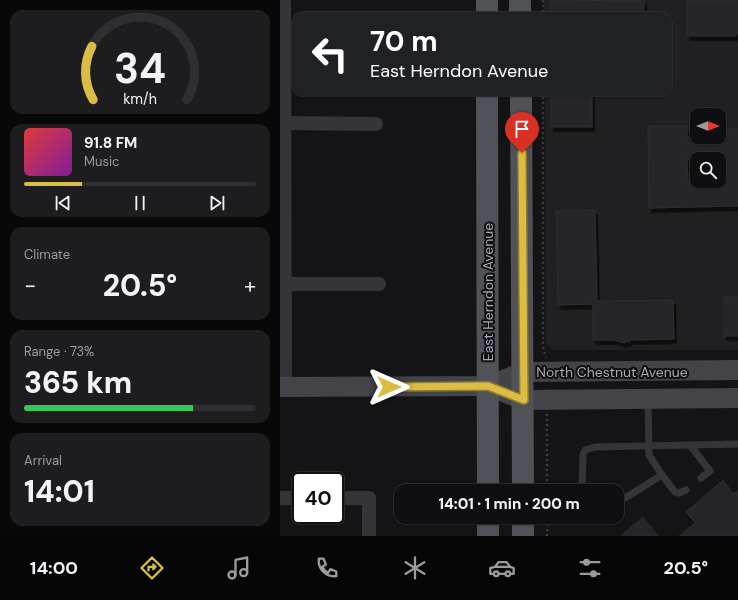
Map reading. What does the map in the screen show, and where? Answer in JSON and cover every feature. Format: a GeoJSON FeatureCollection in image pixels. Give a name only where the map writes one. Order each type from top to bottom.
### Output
{"type":"FeatureCollection","features":[{"type":"Feature","properties":{"kind":"main road"},"geometry":{"type":"LineString","coordinates":[[487,0],[487,12]]}},
{"type":"Feature","properties":{"kind":"main road"},"geometry":{"type":"LineString","coordinates":[[520,0],[520,12]]}},
{"type":"Feature","properties":{"kind":"main road","name":"East Herndon Avenue"},"geometry":{"type":"LineString","coordinates":[[487,96],[488,484]]}},
{"type":"Feature","properties":{"kind":"main road"},"geometry":{"type":"LineString","coordinates":[[521,96],[524,400],[523,484]]}},
{"type":"Feature","properties":{"kind":"main road","name":"North Chestnut Avenue"},"geometry":{"type":"LineString","coordinates":[[488,386],[523,372],[738,370]]}},
{"type":"Feature","properties":{"kind":"main road","name":"North Chestnut Avenue"},"geometry":{"type":"LineString","coordinates":[[282,386],[488,386],[524,400],[738,398]]}},
{"type":"Feature","properties":{"kind":"main road"},"geometry":{"type":"LineString","coordinates":[[488,524],[488,536]]}},
{"type":"Feature","properties":{"kind":"main road"},"geometry":{"type":"LineString","coordinates":[[523,524],[523,536]]}},
{"type":"Feature","properties":{"kind":"street"},"geometry":{"type":"LineString","coordinates":[[282,386],[285,284],[284,0]]}},
{"type":"Feature","properties":{"kind":"street"},"geometry":{"type":"LineString","coordinates":[[284,123],[376,124]]}},
{"type":"Feature","properties":{"kind":"street"},"geometry":{"type":"LineString","coordinates":[[285,284],[379,284]]}},
{"type":"Feature","properties":{"kind":"street"},"geometry":{"type":"LineString","coordinates":[[280,498],[292,498]]}},
{"type":"Feature","properties":{"kind":"street"},"geometry":{"type":"LineString","coordinates":[[344,498],[369,498],[369,536]]}},
{"type":"Feature","properties":{"kind":"lane"},"geometry":{"type":"LineString","coordinates":[[648,399],[649,455],[675,492],[679,493],[686,490]]}},
{"type":"Feature","properties":{"kind":"lane"},"geometry":{"type":"LineString","coordinates":[[582,484],[583,455],[585,450],[594,447],[738,444]]}},
{"type":"Feature","properties":{"kind":"lane"},"geometry":{"type":"LineString","coordinates":[[690,445],[710,471],[701,478]]}},
{"type":"Feature","properties":{"kind":"lane"},"geometry":{"type":"LineString","coordinates":[[624,499],[662,475]]}},
{"type":"Feature","properties":{"kind":"path"},"geometry":{"type":"LineString","coordinates":[[543,0],[543,12]]}},
{"type":"Feature","properties":{"kind":"path"},"geometry":{"type":"LineString","coordinates":[[543,96],[543,347],[546,353]]}},
{"type":"Feature","properties":{"kind":"path"},"geometry":{"type":"LineString","coordinates":[[547,418],[548,484]]}},
{"type":"Feature","properties":{"kind":"path"},"geometry":{"type":"LineString","coordinates":[[547,536],[548,524]]}},
{"type":"Feature","properties":{"kind":"shaded area"},"geometry":{"type":"Polygon","coordinates":[[[544,0],[738,0],[738,350],[554,350],[546,343],[545,96],[672,96],[672,12],[544,12],[544,0]]]}},
{"type":"Feature","properties":{"kind":"building"},"geometry":{"type":"Polygon","coordinates":[[[644,0],[644,12],[550,12],[550,1],[644,0]]]}},
{"type":"Feature","properties":{"kind":"building"},"geometry":{"type":"Polygon","coordinates":[[[687,0],[738,0],[738,34],[736,34],[736,36],[687,36],[687,0]]]}},
{"type":"Feature","properties":{"kind":"building"},"geometry":{"type":"Polygon","coordinates":[[[551,96],[592,96],[592,127],[551,127],[551,96]]]}},
{"type":"Feature","properties":{"kind":"building"},"geometry":{"type":"Polygon","coordinates":[[[648,126],[687,126],[687,137],[690,137],[690,144],[726,144],[726,129],[738,129],[738,206],[649,208],[648,126]]]}},
{"type":"Feature","properties":{"kind":"building"},"geometry":{"type":"Polygon","coordinates":[[[595,210],[597,301],[673,300],[674,339],[629,340],[629,342],[626,341],[625,343],[614,340],[593,340],[593,304],[558,305],[556,211],[595,210]]]}},
{"type":"Feature","properties":{"kind":"building"},"geometry":{"type":"Polygon","coordinates":[[[724,297],[738,297],[738,336],[724,336],[724,297]]]}},
{"type":"Feature","properties":{"kind":"building"},"geometry":{"type":"Polygon","coordinates":[[[723,480],[733,494],[738,491],[738,536],[679,536],[695,523],[686,512],[723,480]]]}},
{"type":"Feature","properties":{"kind":"building"},"geometry":{"type":"Polygon","coordinates":[[[643,517],[658,536],[621,536],[643,517]]]}},
{"type":"Feature","properties":{"kind":"route"},"geometry":{"type":"LineString","coordinates":[[389,387],[488,386],[524,400],[522,153]]}}]}
